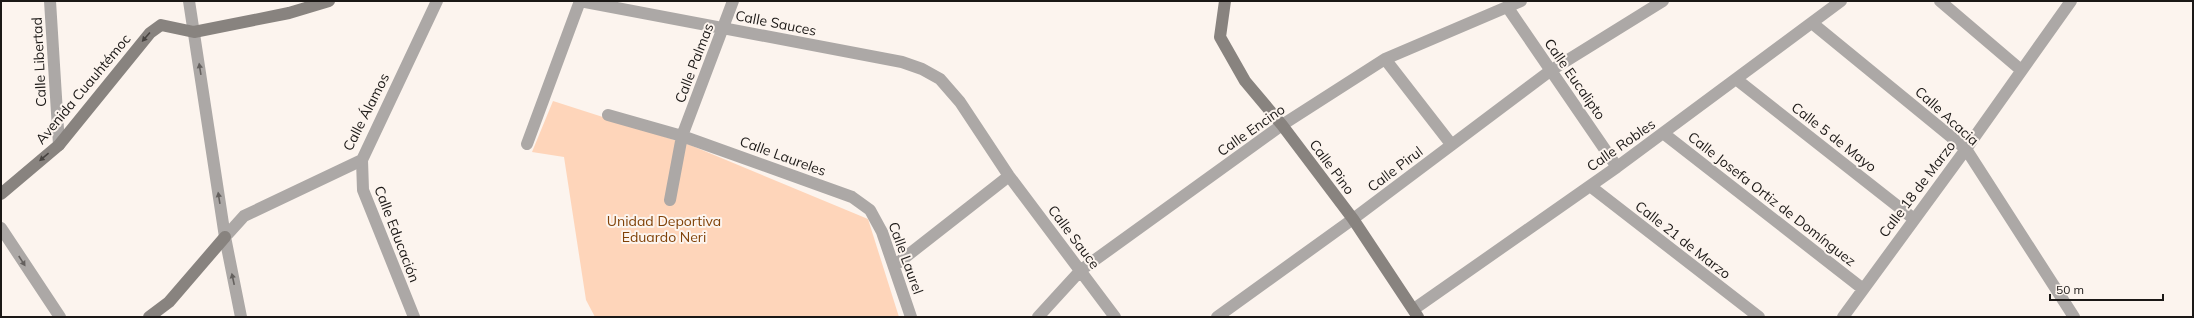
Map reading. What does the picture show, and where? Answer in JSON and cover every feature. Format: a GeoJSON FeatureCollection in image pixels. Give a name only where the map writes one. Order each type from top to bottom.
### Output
{"type":"FeatureCollection","features":[{"type":"Feature","properties":{"kind":"main road"},"geometry":{"type":"LineString","coordinates":[[194,32],[289,14],[329,1]]}},
{"type":"Feature","properties":{"kind":"main road","name":"Calle Pino"},"geometry":{"type":"LineString","coordinates":[[1225,1],[1220,37],[1245,81],[1282,125],[1353,219],[1416,313]]}},
{"type":"Feature","properties":{"kind":"main road","name":"Avenida Cuauhtémoc"},"geometry":{"type":"LineString","coordinates":[[1,194],[59,145],[150,33],[160,25],[194,32]]}},
{"type":"Feature","properties":{"kind":"main road"},"geometry":{"type":"LineString","coordinates":[[149,317],[169,302],[225,236]]}},
{"type":"Feature","properties":{"kind":"street","name":"Calle Libertad"},"geometry":{"type":"LineString","coordinates":[[50,1],[59,145]]}},
{"type":"Feature","properties":{"kind":"street"},"geometry":{"type":"LineString","coordinates":[[189,1],[225,236],[241,317]]}},
{"type":"Feature","properties":{"kind":"street","name":"Calle Álamos"},"geometry":{"type":"LineString","coordinates":[[225,236],[244,216],[362,160],[437,1]]}},
{"type":"Feature","properties":{"kind":"street"},"geometry":{"type":"LineString","coordinates":[[527,144],[580,1]]}},
{"type":"Feature","properties":{"kind":"street","name":"Calle Sauces"},"geometry":{"type":"LineString","coordinates":[[580,1],[902,62],[922,69],[940,79],[960,102],[1009,176]]}},
{"type":"Feature","properties":{"kind":"street","name":"Calle Palmas"},"geometry":{"type":"LineString","coordinates":[[670,200],[682,136],[733,1]]}},
{"type":"Feature","properties":{"kind":"street","name":"Calle Encino"},"geometry":{"type":"LineString","coordinates":[[1038,317],[1081,270],[1282,125],[1385,59],[1508,8],[1521,1]]}},
{"type":"Feature","properties":{"kind":"street","name":"Calle Pirul"},"geometry":{"type":"LineString","coordinates":[[1217,317],[1353,219],[1550,71],[1663,1]]}},
{"type":"Feature","properties":{"kind":"street","name":"Calle Robles"},"geometry":{"type":"LineString","coordinates":[[1416,313],[1663,134],[1841,1]]}},
{"type":"Feature","properties":{"kind":"street"},"geometry":{"type":"LineString","coordinates":[[1940,1],[2021,70]]}},
{"type":"Feature","properties":{"kind":"street","name":"Calle 18 de Marzo"},"geometry":{"type":"LineString","coordinates":[[1843,317],[1966,149],[2071,1]]}},
{"type":"Feature","properties":{"kind":"street","name":"Calle Eucalipto"},"geometry":{"type":"LineString","coordinates":[[1508,8],[1617,167]]}},
{"type":"Feature","properties":{"kind":"street","name":"Calle Acacia"},"geometry":{"type":"LineString","coordinates":[[1812,23],[1966,149],[2074,317]]}},
{"type":"Feature","properties":{"kind":"street"},"geometry":{"type":"LineString","coordinates":[[1385,59],[1451,144]]}},
{"type":"Feature","properties":{"kind":"street","name":"Calle 5 de Mayo"},"geometry":{"type":"LineString","coordinates":[[1736,79],[1914,218]]}},
{"type":"Feature","properties":{"kind":"street","name":"Calle Laureles"},"geometry":{"type":"LineString","coordinates":[[608,115],[682,136],[852,197],[870,210]]}},
{"type":"Feature","properties":{"kind":"street","name":"Calle Josefa Ortiz de Domínguez"},"geometry":{"type":"LineString","coordinates":[[1663,134],[1863,289]]}},
{"type":"Feature","properties":{"kind":"street","name":"Calle Educación"},"geometry":{"type":"LineString","coordinates":[[362,160],[363,190],[414,317]]}},
{"type":"Feature","properties":{"kind":"street"},"geometry":{"type":"LineString","coordinates":[[894,266],[1009,176]]}},
{"type":"Feature","properties":{"kind":"street","name":"Calle Sauce"},"geometry":{"type":"LineString","coordinates":[[1009,176],[1115,317]]}},
{"type":"Feature","properties":{"kind":"street","name":"Calle 21 de Marzo"},"geometry":{"type":"LineString","coordinates":[[1590,186],[1758,317]]}},
{"type":"Feature","properties":{"kind":"street","name":"Calle Laurel"},"geometry":{"type":"LineString","coordinates":[[870,210],[882,232],[911,317]]}},
{"type":"Feature","properties":{"kind":"street"},"geometry":{"type":"LineString","coordinates":[[1,228],[60,317]]}},
{"type":"Feature","properties":{"kind":"green space","name":"Unidad Deportiva Eduardo Neri"},"geometry":{"type":"Polygon","coordinates":[[[553,101],[690,145],[868,219],[899,317],[595,317],[586,300],[564,157],[532,152],[553,101]]]}}]}
